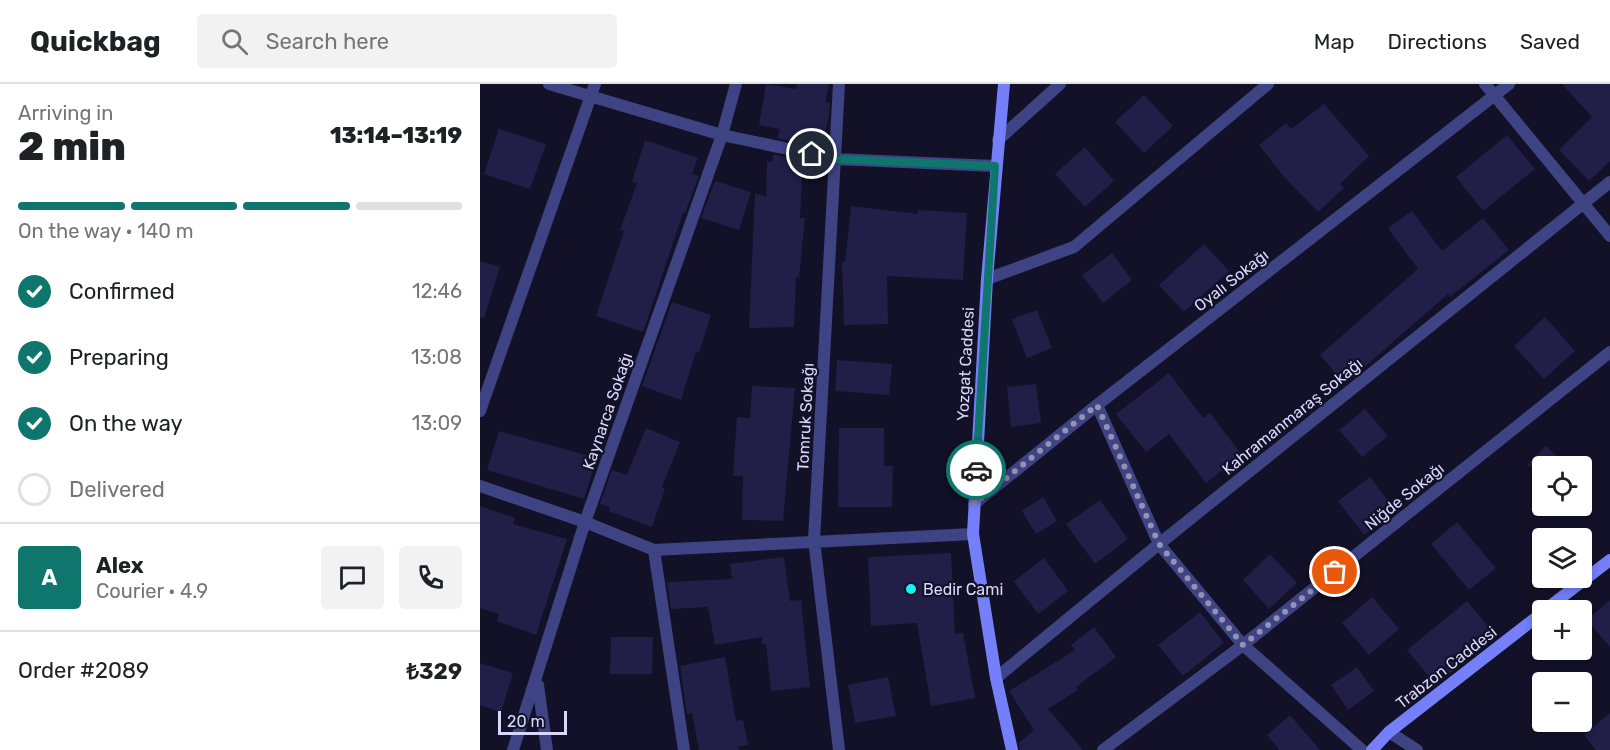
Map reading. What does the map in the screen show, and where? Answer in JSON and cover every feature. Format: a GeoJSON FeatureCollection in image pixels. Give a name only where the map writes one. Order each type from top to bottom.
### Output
{"type":"FeatureCollection","features":[{"type":"Feature","properties":{"kind":"street"},"geometry":{"type":"LineString","coordinates":[[549,84],[722,135],[835,159],[995,166]]}},
{"type":"Feature","properties":{"kind":"street"},"geometry":{"type":"LineString","coordinates":[[480,411],[595,84]]}},
{"type":"Feature","properties":{"kind":"street","name":"Kaynarca Sokağı"},"geometry":{"type":"LineString","coordinates":[[513,750],[537,681],[585,522],[722,135],[736,84]]}},
{"type":"Feature","properties":{"kind":"street","name":"Tomruk Sokağı"},"geometry":{"type":"LineString","coordinates":[[839,84],[814,540],[839,750]]}},
{"type":"Feature","properties":{"kind":"street","name":"Yozgat Caddesi"},"geometry":{"type":"LineString","coordinates":[[1004,84],[995,166],[987,279],[973,534],[996,678],[1012,750]]}},
{"type":"Feature","properties":{"kind":"street"},"geometry":{"type":"LineString","coordinates":[[998,141],[1060,84]]}},
{"type":"Feature","properties":{"kind":"street"},"geometry":{"type":"LineString","coordinates":[[987,279],[1074,247],[1268,84]]}},
{"type":"Feature","properties":{"kind":"street"},"geometry":{"type":"LineString","coordinates":[[1485,84],[1610,236]]}},
{"type":"Feature","properties":{"kind":"street","name":"Oyalı Sokağı"},"geometry":{"type":"LineString","coordinates":[[974,504],[1097,405],[1509,84]]}},
{"type":"Feature","properties":{"kind":"street","name":"Kahramanmaraş Sokağı"},"geometry":{"type":"LineString","coordinates":[[996,678],[1159,544],[1610,182]]}},
{"type":"Feature","properties":{"kind":"street","name":"Niğde Sokağı"},"geometry":{"type":"LineString","coordinates":[[1102,750],[1243,645],[1610,352]]}},
{"type":"Feature","properties":{"kind":"street"},"geometry":{"type":"LineString","coordinates":[[1097,405],[1159,544],[1243,645],[1362,750]]}},
{"type":"Feature","properties":{"kind":"street"},"geometry":{"type":"LineString","coordinates":[[480,486],[585,522],[654,550],[814,540],[973,534]]}},
{"type":"Feature","properties":{"kind":"street"},"geometry":{"type":"LineString","coordinates":[[654,550],[684,750]]}},
{"type":"Feature","properties":{"kind":"street","name":"Trabzon Caddesi"},"geometry":{"type":"LineString","coordinates":[[1559,600],[1610,560]]}},
{"type":"Feature","properties":{"kind":"street","name":"Trabzon Caddesi"},"geometry":{"type":"LineString","coordinates":[[1372,750],[1389,732],[1532,621]]}},
{"type":"Feature","properties":{"kind":"street"},"geometry":{"type":"LineString","coordinates":[[537,681],[547,750]]}},
{"type":"Feature","properties":{"kind":"street"},"geometry":{"type":"LineString","coordinates":[[1389,732],[1417,750]]}},
{"type":"Feature","properties":{"kind":"building"},"geometry":{"type":"Polygon","coordinates":[[[766,84],[796,89],[797,84],[829,84],[825,102],[830,103],[829,116],[822,143],[804,139],[804,144],[777,138],[780,129],[759,125],[766,84]]]}},
{"type":"Feature","properties":{"kind":"building"},"geometry":{"type":"Polygon","coordinates":[[[1562,84],[1610,84],[1610,161],[1589,181],[1559,150],[1592,117],[1562,84]]]}},
{"type":"Feature","properties":{"kind":"building"},"geometry":{"type":"Polygon","coordinates":[[[1144,95],[1173,126],[1144,153],[1115,122],[1144,95]]]}},
{"type":"Feature","properties":{"kind":"building"},"geometry":{"type":"Polygon","coordinates":[[[1324,104],[1369,156],[1340,184],[1344,188],[1318,212],[1285,178],[1259,145],[1286,123],[1291,129],[1324,104]]]}},
{"type":"Feature","properties":{"kind":"building"},"geometry":{"type":"Polygon","coordinates":[[[499,129],[546,144],[530,189],[484,174],[499,129]]]}},
{"type":"Feature","properties":{"kind":"building"},"geometry":{"type":"Polygon","coordinates":[[[1507,135],[1535,169],[1483,211],[1456,177],[1507,135]]]}},
{"type":"Feature","properties":{"kind":"building"},"geometry":{"type":"Polygon","coordinates":[[[645,140],[698,158],[692,174],[699,176],[685,213],[683,213],[643,332],[596,316],[624,231],[620,230],[637,183],[632,182],[645,140]]]}},
{"type":"Feature","properties":{"kind":"building"},"geometry":{"type":"Polygon","coordinates":[[[1085,147],[1114,181],[1085,207],[1055,174],[1085,147]]]}},
{"type":"Feature","properties":{"kind":"building"},"geometry":{"type":"Polygon","coordinates":[[[773,154],[803,161],[800,218],[805,218],[799,277],[796,277],[794,327],[749,328],[755,193],[766,197],[767,161],[772,162],[773,154]]]}},
{"type":"Feature","properties":{"kind":"building"},"geometry":{"type":"Polygon","coordinates":[[[715,181],[751,192],[739,230],[701,218],[715,181]]]}},
{"type":"Feature","properties":{"kind":"building"},"geometry":{"type":"Polygon","coordinates":[[[851,206],[918,214],[918,210],[967,213],[963,280],[887,276],[888,324],[844,325],[842,262],[845,262],[851,206]]]}},
{"type":"Feature","properties":{"kind":"building"},"geometry":{"type":"Polygon","coordinates":[[[1412,211],[1442,251],[1483,218],[1509,250],[1450,297],[1448,294],[1345,384],[1320,355],[1418,269],[1388,228],[1412,211]]]}},
{"type":"Feature","properties":{"kind":"building"},"geometry":{"type":"Polygon","coordinates":[[[1204,244],[1229,271],[1184,312],[1159,285],[1204,244]]]}},
{"type":"Feature","properties":{"kind":"building"},"geometry":{"type":"Polygon","coordinates":[[[1112,253],[1132,280],[1103,303],[1082,275],[1112,253]]]}},
{"type":"Feature","properties":{"kind":"building"},"geometry":{"type":"Polygon","coordinates":[[[480,261],[500,267],[484,318],[480,317],[480,261]]]}},
{"type":"Feature","properties":{"kind":"building"},"geometry":{"type":"Polygon","coordinates":[[[672,302],[711,315],[699,353],[696,352],[681,400],[642,386],[672,302]]]}},
{"type":"Feature","properties":{"kind":"building"},"geometry":{"type":"Polygon","coordinates":[[[1037,310],[1052,348],[1027,358],[1012,319],[1037,310]]]}},
{"type":"Feature","properties":{"kind":"building"},"geometry":{"type":"Polygon","coordinates":[[[1545,317],[1575,351],[1544,379],[1514,346],[1545,317]]]}},
{"type":"Feature","properties":{"kind":"building"},"geometry":{"type":"Polygon","coordinates":[[[837,360],[892,364],[889,395],[835,391],[837,360]]]}},
{"type":"Feature","properties":{"kind":"building"},"geometry":{"type":"Polygon","coordinates":[[[1169,373],[1203,418],[1210,413],[1242,455],[1206,483],[1169,434],[1146,452],[1116,414],[1169,373]]]}},
{"type":"Feature","properties":{"kind":"building"},"geometry":{"type":"Polygon","coordinates":[[[1036,384],[1041,423],[1011,427],[1007,387],[1036,384]]]}},
{"type":"Feature","properties":{"kind":"building"},"geometry":{"type":"Polygon","coordinates":[[[752,386],[795,388],[783,521],[742,520],[743,476],[733,476],[737,417],[750,418],[752,386]]]}},
{"type":"Feature","properties":{"kind":"building"},"geometry":{"type":"Polygon","coordinates":[[[1365,409],[1388,436],[1362,457],[1339,430],[1365,409]]]}},
{"type":"Feature","properties":{"kind":"building"},"geometry":{"type":"Polygon","coordinates":[[[646,428],[680,442],[662,487],[665,489],[652,527],[609,511],[610,507],[600,504],[612,470],[627,475],[646,428]]]}},
{"type":"Feature","properties":{"kind":"building"},"geometry":{"type":"Polygon","coordinates":[[[839,428],[884,428],[884,466],[893,466],[892,507],[838,507],[839,428]]]}},
{"type":"Feature","properties":{"kind":"building"},"geometry":{"type":"Polygon","coordinates":[[[499,431],[597,458],[584,499],[487,470],[499,431]]]}},
{"type":"Feature","properties":{"kind":"building"},"geometry":{"type":"Polygon","coordinates":[[[1546,446],[1557,456],[1536,456],[1546,446]]]}},
{"type":"Feature","properties":{"kind":"building"},"geometry":{"type":"Polygon","coordinates":[[[1370,477],[1396,511],[1364,535],[1338,501],[1370,477]]]}},
{"type":"Feature","properties":{"kind":"building"},"geometry":{"type":"Polygon","coordinates":[[[1043,497],[1057,521],[1036,534],[1022,511],[1043,497]]]}},
{"type":"Feature","properties":{"kind":"building"},"geometry":{"type":"Polygon","coordinates":[[[1100,500],[1128,539],[1095,564],[1066,524],[1100,500]]]}},
{"type":"Feature","properties":{"kind":"building"},"geometry":{"type":"Polygon","coordinates":[[[480,506],[515,518],[513,524],[567,539],[536,635],[497,621],[499,614],[480,608],[480,506]]]}},
{"type":"Feature","properties":{"kind":"building"},"geometry":{"type":"Polygon","coordinates":[[[1457,522],[1496,568],[1469,590],[1431,544],[1457,522]]]}},
{"type":"Feature","properties":{"kind":"building","name":"Bedir Cami"},"geometry":{"type":"Polygon","coordinates":[[[951,553],[955,634],[963,633],[975,698],[931,706],[917,623],[871,626],[868,557],[951,553]]]}},
{"type":"Feature","properties":{"kind":"building"},"geometry":{"type":"Polygon","coordinates":[[[1270,554],[1297,583],[1269,609],[1243,580],[1270,554]]]}},
{"type":"Feature","properties":{"kind":"building"},"geometry":{"type":"Polygon","coordinates":[[[784,557],[790,601],[801,600],[810,687],[771,691],[766,644],[762,644],[762,637],[715,645],[708,607],[671,609],[667,582],[732,579],[730,564],[784,557]]]}},
{"type":"Feature","properties":{"kind":"building"},"geometry":{"type":"Polygon","coordinates":[[[1044,558],[1068,591],[1038,614],[1014,581],[1044,558]]]}},
{"type":"Feature","properties":{"kind":"building"},"geometry":{"type":"Polygon","coordinates":[[[1372,597],[1399,629],[1369,655],[1342,623],[1372,597]]]}},
{"type":"Feature","properties":{"kind":"building"},"geometry":{"type":"Polygon","coordinates":[[[1610,600],[1610,647],[1592,626],[1592,616],[1610,600]]]}},
{"type":"Feature","properties":{"kind":"building"},"geometry":{"type":"Polygon","coordinates":[[[1467,601],[1496,636],[1436,685],[1407,650],[1467,601]]]}},
{"type":"Feature","properties":{"kind":"building"},"geometry":{"type":"Polygon","coordinates":[[[1200,612],[1224,643],[1183,676],[1158,645],[1200,612]]]}},
{"type":"Feature","properties":{"kind":"building"},"geometry":{"type":"Polygon","coordinates":[[[1094,627],[1116,657],[1076,687],[1078,690],[1048,709],[1083,750],[1020,750],[1019,743],[1034,730],[1009,691],[1075,650],[1071,645],[1094,627]]]}},
{"type":"Feature","properties":{"kind":"building"},"geometry":{"type":"Polygon","coordinates":[[[611,637],[653,637],[652,674],[610,674],[611,637]]]}},
{"type":"Feature","properties":{"kind":"building"},"geometry":{"type":"Polygon","coordinates":[[[725,657],[736,721],[743,720],[748,745],[738,747],[739,750],[699,750],[692,713],[687,714],[680,666],[725,657]]]}},
{"type":"Feature","properties":{"kind":"building"},"geometry":{"type":"Polygon","coordinates":[[[480,663],[513,673],[501,712],[480,705],[480,663]]]}},
{"type":"Feature","properties":{"kind":"building"},"geometry":{"type":"Polygon","coordinates":[[[1357,667],[1374,691],[1348,710],[1331,685],[1357,667]]]}},
{"type":"Feature","properties":{"kind":"building"},"geometry":{"type":"Polygon","coordinates":[[[888,677],[896,716],[855,723],[848,685],[888,677]]]}},
{"type":"Feature","properties":{"kind":"building"},"geometry":{"type":"Polygon","coordinates":[[[1610,713],[1610,750],[1596,750],[1584,735],[1592,732],[1592,728],[1610,713]]]}},
{"type":"Feature","properties":{"kind":"building"},"geometry":{"type":"Polygon","coordinates":[[[1290,715],[1320,750],[1279,750],[1267,735],[1290,715]]]}},
{"type":"Feature","properties":{"kind":"way so far"},"geometry":{"type":"LineString","coordinates":[[976,470],[974,504],[1097,405],[1159,544],[1243,645],[1335,572]]}},
{"type":"Feature","properties":{"kind":"place","name":"Bedir Cami"},"geometry":{"type":"Point","coordinates":[911,589]}},
{"type":"Feature","properties":{"kind":"route"},"geometry":{"type":"LineString","coordinates":[[812,154],[835,159],[995,166],[976,470]]}}]}
